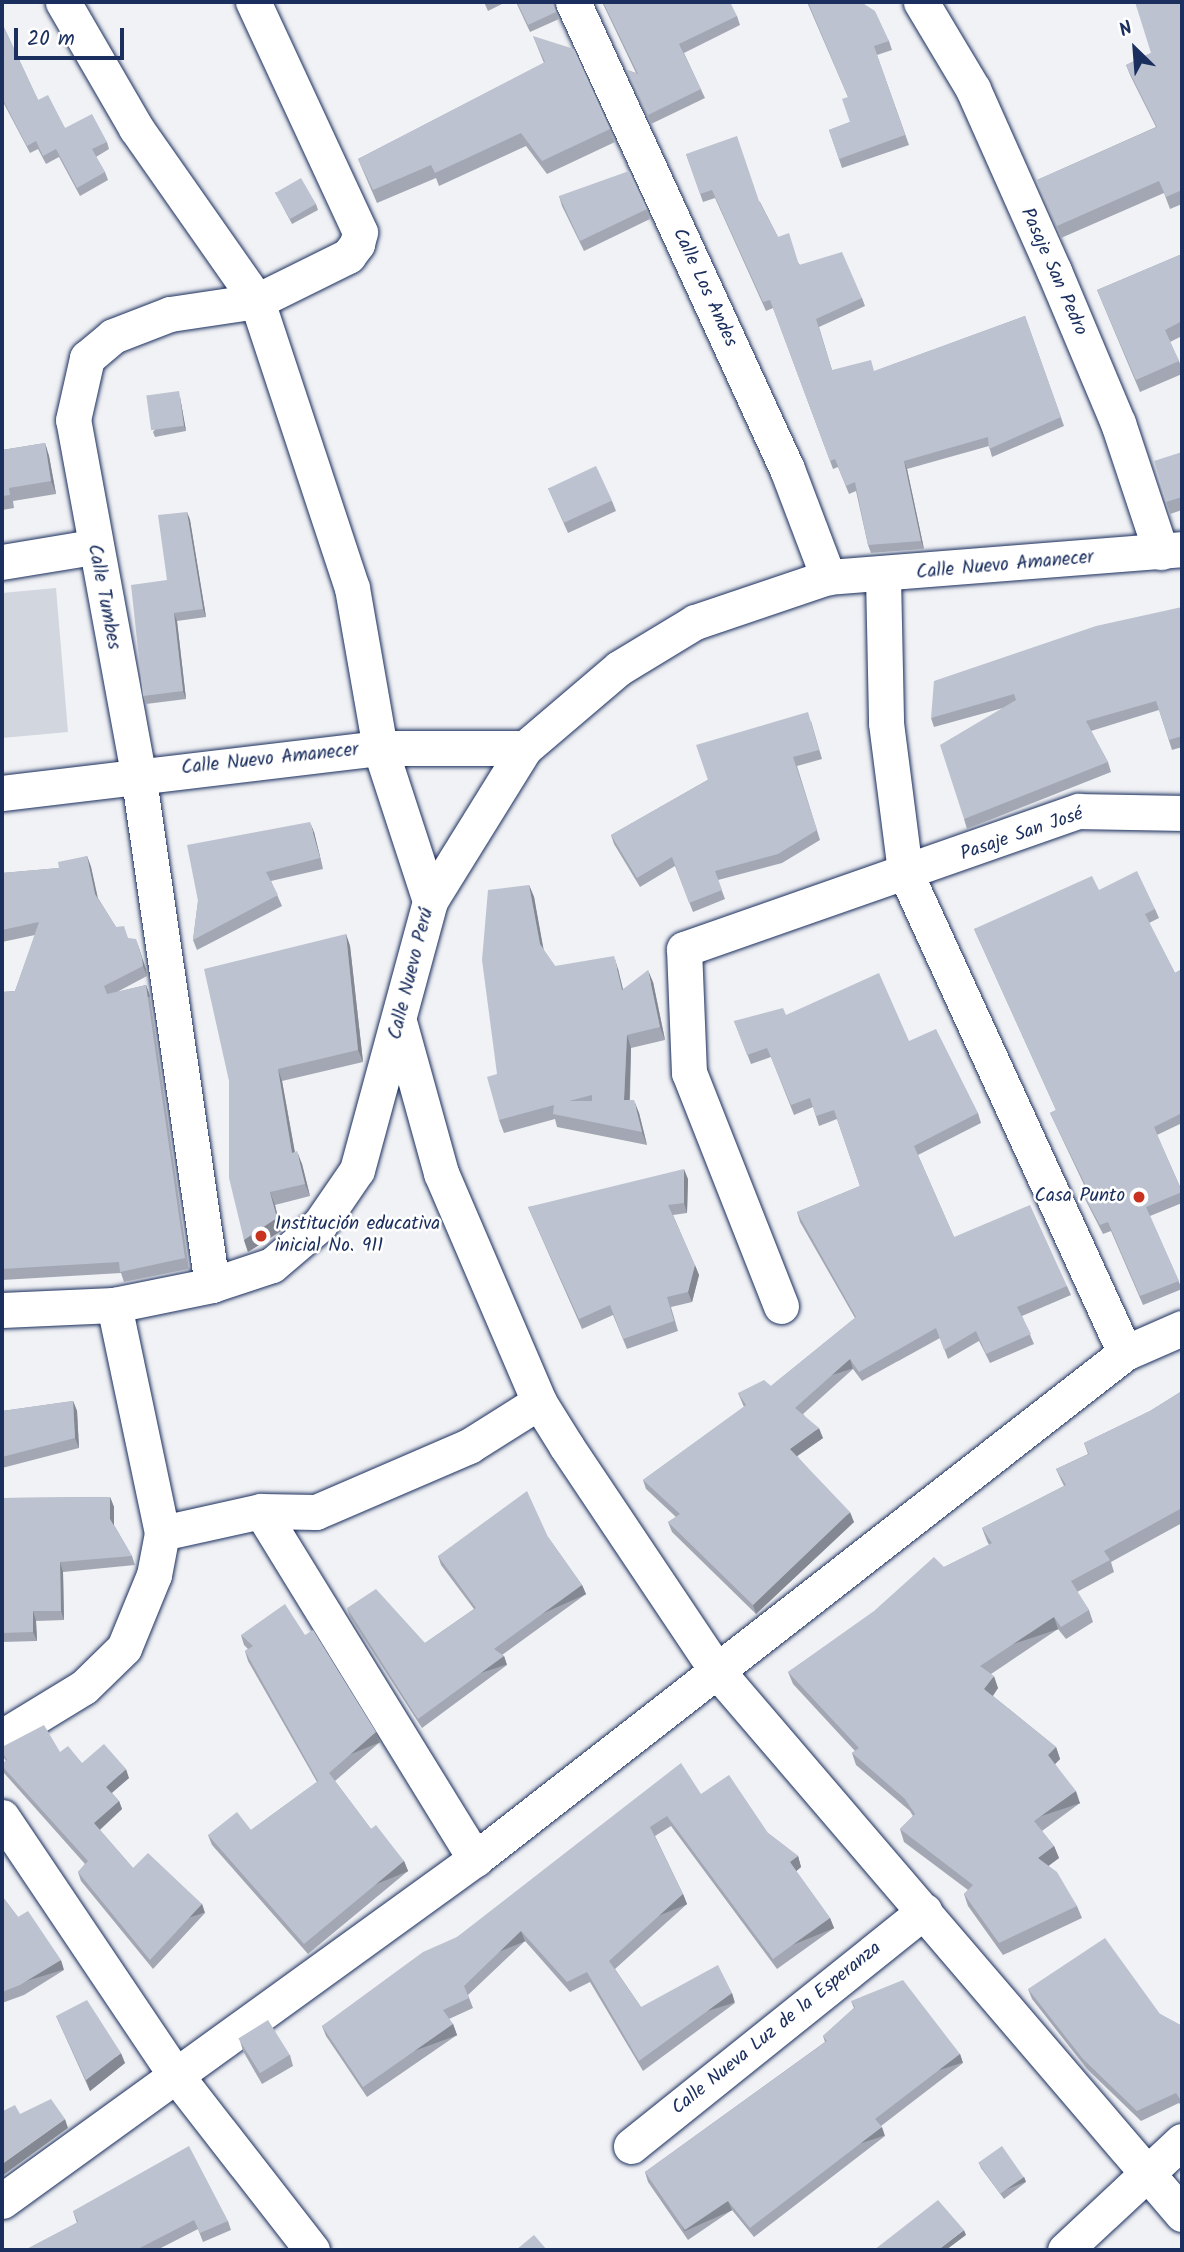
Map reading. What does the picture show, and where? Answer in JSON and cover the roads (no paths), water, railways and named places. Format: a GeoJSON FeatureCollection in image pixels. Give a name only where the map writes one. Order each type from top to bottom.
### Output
{"type":"FeatureCollection","features":[{"type":"Feature","properties":{"kind":"street"},"geometry":{"type":"LineString","coordinates":[[63,2],[136,128],[257,301],[352,588],[380,748],[525,748]]}},
{"type":"Feature","properties":{"kind":"street"},"geometry":{"type":"LineString","coordinates":[[253,2],[360,232],[348,256],[257,301]]}},
{"type":"Feature","properties":{"kind":"street","name":"Calle Los Andes"},"geometry":{"type":"LineString","coordinates":[[573,2],[787,469],[828,577]]}},
{"type":"Feature","properties":{"kind":"street","name":"Pasaje San Pedro"},"geometry":{"type":"LineString","coordinates":[[921,2],[973,89],[1054,271],[1172,551]]}},
{"type":"Feature","properties":{"kind":"street","name":"Calle Tumbes"},"geometry":{"type":"LineString","coordinates":[[212,1285],[138,773],[93,547],[73,420],[87,358],[113,336],[170,314],[257,301]]}},
{"type":"Feature","properties":{"kind":"street"},"geometry":{"type":"LineString","coordinates":[[2,562],[93,547]]}},
{"type":"Feature","properties":{"kind":"street","name":"Calle Nuevo Amanecer"},"geometry":{"type":"LineString","coordinates":[[828,577],[883,576],[1172,551]]}},
{"type":"Feature","properties":{"kind":"street"},"geometry":{"type":"LineString","coordinates":[[883,576],[886,723],[905,872],[1125,1353]]}},
{"type":"Feature","properties":{"kind":"street","name":"Calle Nuevo Perú"},"geometry":{"type":"LineString","coordinates":[[2,1310],[114,1305],[212,1285],[272,1265],[320,1224],[357,1170],[400,1025],[430,901],[525,748],[619,668],[695,622],[828,577]]}},
{"type":"Feature","properties":{"kind":"street","name":"Calle Nuevo Amanecer"},"geometry":{"type":"LineString","coordinates":[[2,793],[138,773],[380,748],[430,901]]}},
{"type":"Feature","properties":{"kind":"street","name":"Pasaje San José"},"geometry":{"type":"LineString","coordinates":[[781,1306],[689,1073],[684,949],[1079,811],[1182,813]]}},
{"type":"Feature","properties":{"kind":"street"},"geometry":{"type":"LineString","coordinates":[[400,1025],[441,1173],[539,1402],[717,1671],[1182,2214]]}},
{"type":"Feature","properties":{"kind":"street"},"geometry":{"type":"LineString","coordinates":[[2,1737],[84,1687],[124,1648],[154,1575],[162,1534],[114,1305]]}},
{"type":"Feature","properties":{"kind":"street"},"geometry":{"type":"LineString","coordinates":[[2,2201],[475,1859],[1125,1353],[1182,1328]]}},
{"type":"Feature","properties":{"kind":"street"},"geometry":{"type":"LineString","coordinates":[[162,1534],[261,1511],[316,1512],[375,1491],[469,1447],[539,1402]]}},
{"type":"Feature","properties":{"kind":"street"},"geometry":{"type":"LineString","coordinates":[[261,1511],[475,1859]]}},
{"type":"Feature","properties":{"kind":"street"},"geometry":{"type":"LineString","coordinates":[[2,1816],[175,2074],[312,2250]]}},
{"type":"Feature","properties":{"kind":"street","name":"Calle Nueva Luz de la Esperanza"},"geometry":{"type":"LineString","coordinates":[[631,2146],[924,1911]]}},
{"type":"Feature","properties":{"kind":"street"},"geometry":{"type":"LineString","coordinates":[[1065,2250],[1182,2141]]}},
{"type":"Feature","properties":{"kind":"place","name":"Casa Punto"},"geometry":{"type":"Point","coordinates":[1139,1197]}},
{"type":"Feature","properties":{"kind":"place","name":"Institución educativa inicial No. 911"},"geometry":{"type":"Point","coordinates":[261,1236]}}]}
